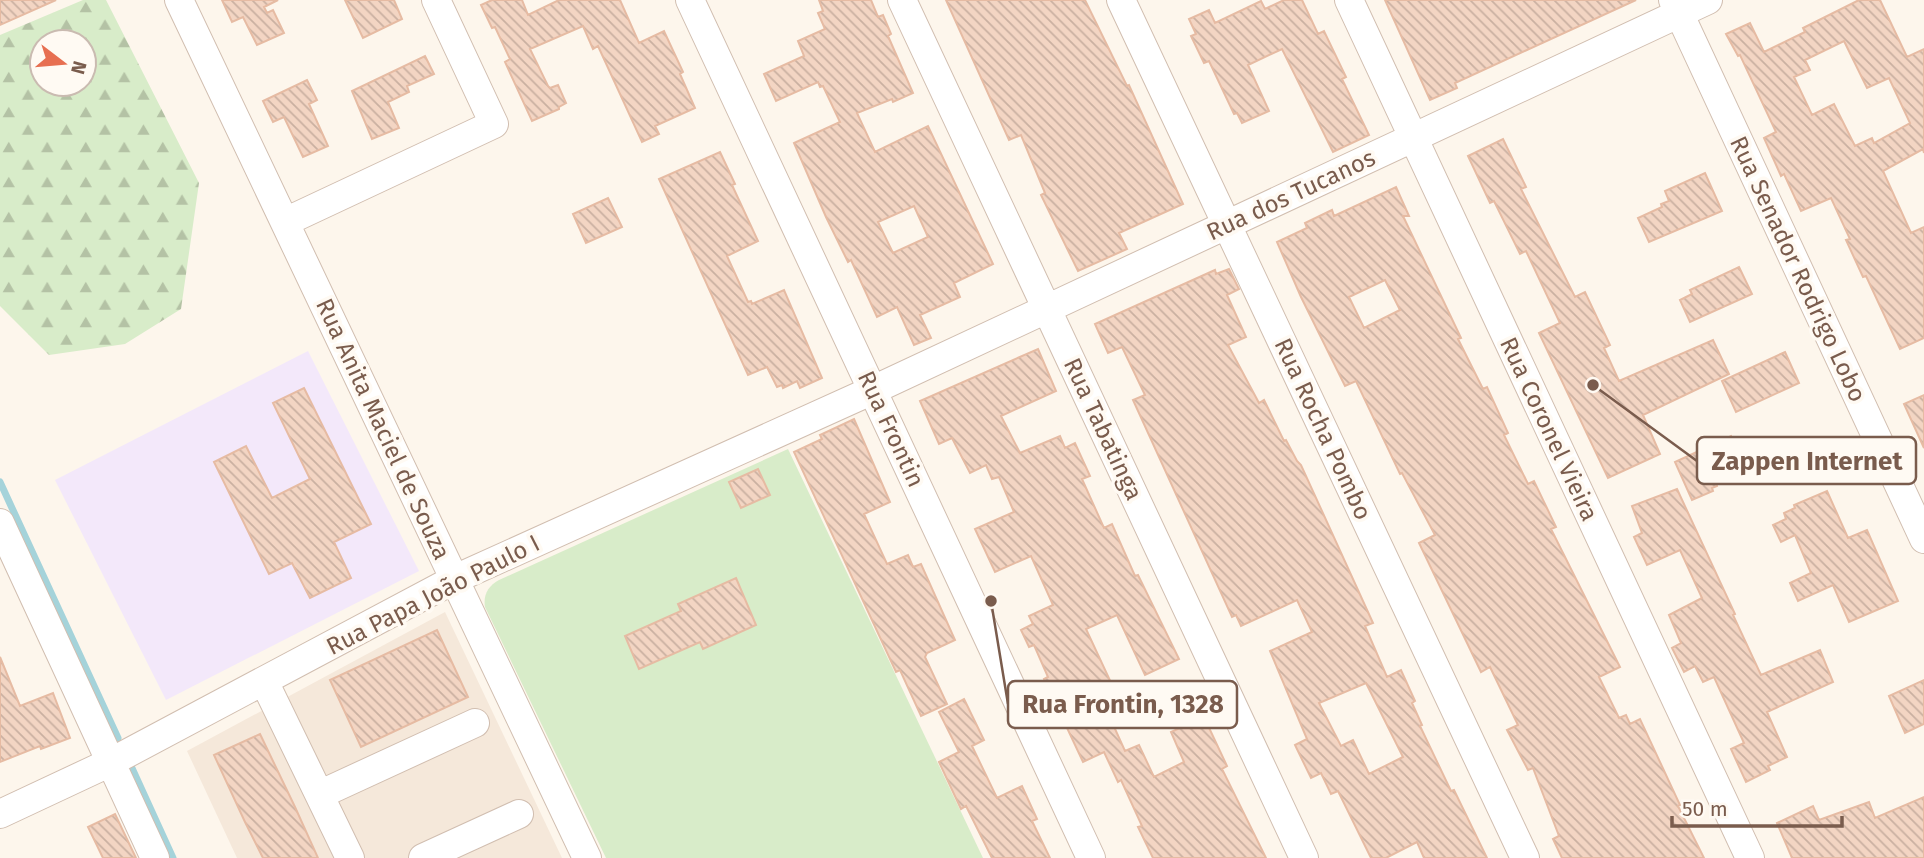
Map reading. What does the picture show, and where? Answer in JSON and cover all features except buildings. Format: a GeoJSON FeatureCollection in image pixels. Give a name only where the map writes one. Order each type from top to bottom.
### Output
{"type":"FeatureCollection","features":[{"type":"Feature","properties":{"kind":"street","name":"Rua Anita Maciel de Souza"},"geometry":{"type":"LineString","coordinates":[[179,0],[587,858]]}},
{"type":"Feature","properties":{"kind":"street"},"geometry":{"type":"LineString","coordinates":[[285,222],[494,124],[436,0]]}},
{"type":"Feature","properties":{"kind":"street","name":"Rua Frontin"},"geometry":{"type":"LineString","coordinates":[[690,0],[1091,858]]}},
{"type":"Feature","properties":{"kind":"street","name":"Rua Tabatinga"},"geometry":{"type":"LineString","coordinates":[[902,0],[1304,858]]}},
{"type":"Feature","properties":{"kind":"street","name":"Rua Rocha Pombo"},"geometry":{"type":"LineString","coordinates":[[1121,0],[1525,858]]}},
{"type":"Feature","properties":{"kind":"street","name":"Rua Coronel Vieira"},"geometry":{"type":"LineString","coordinates":[[1349,0],[1750,858]]}},
{"type":"Feature","properties":{"kind":"street","name":"Rua dos Tucanos"},"geometry":{"type":"LineString","coordinates":[[873,390],[1413,138],[1676,7],[1708,0]]}},
{"type":"Feature","properties":{"kind":"street","name":"Rua Senador Rodrigo Lobo"},"geometry":{"type":"LineString","coordinates":[[1676,7],[1924,539]]}},
{"type":"Feature","properties":{"kind":"street","name":"Rua Papa João Paulo I"},"geometry":{"type":"LineString","coordinates":[[0,814],[111,762],[455,579],[873,390]]}},
{"type":"Feature","properties":{"kind":"street"},"geometry":{"type":"LineString","coordinates":[[0,523],[155,858]]}},
{"type":"Feature","properties":{"kind":"street"},"geometry":{"type":"LineString","coordinates":[[264,681],[350,858]]}},
{"type":"Feature","properties":{"kind":"street"},"geometry":{"type":"LineString","coordinates":[[321,794],[475,723]]}},
{"type":"Feature","properties":{"kind":"street"},"geometry":{"type":"LineString","coordinates":[[423,858],[519,814]]}},
{"type":"Feature","properties":{"kind":"shaded area"},"geometry":{"type":"Polygon","coordinates":[[[308,351],[419,571],[166,700],[55,480],[308,351]]]}},
{"type":"Feature","properties":{"kind":"shaded area"},"geometry":{"type":"Polygon","coordinates":[[[445,612],[562,858],[237,858],[187,751],[445,612]]]}},
{"type":"Feature","properties":{"kind":"green space"},"geometry":{"type":"Polygon","coordinates":[[[83,0],[106,0],[199,183],[181,309],[125,344],[49,355],[0,306],[0,35],[83,0]]]}},
{"type":"Feature","properties":{"kind":"green space"},"geometry":{"type":"Polygon","coordinates":[[[788,449],[983,858],[606,858],[485,607],[487,591],[499,580],[788,449]]]}},
{"type":"Feature","properties":{"kind":"waterway"},"geometry":{"type":"LineString","coordinates":[[0,482],[118,738]]}},
{"type":"Feature","properties":{"kind":"waterway"},"geometry":{"type":"LineString","coordinates":[[131,766],[173,858]]}},
{"type":"Feature","properties":{"kind":"place","name":"Zappen Internet"},"geometry":{"type":"Point","coordinates":[1593,385]}},
{"type":"Feature","properties":{"kind":"place","name":"Rua Frontin, 1328"},"geometry":{"type":"Point","coordinates":[991,601]}}]}
